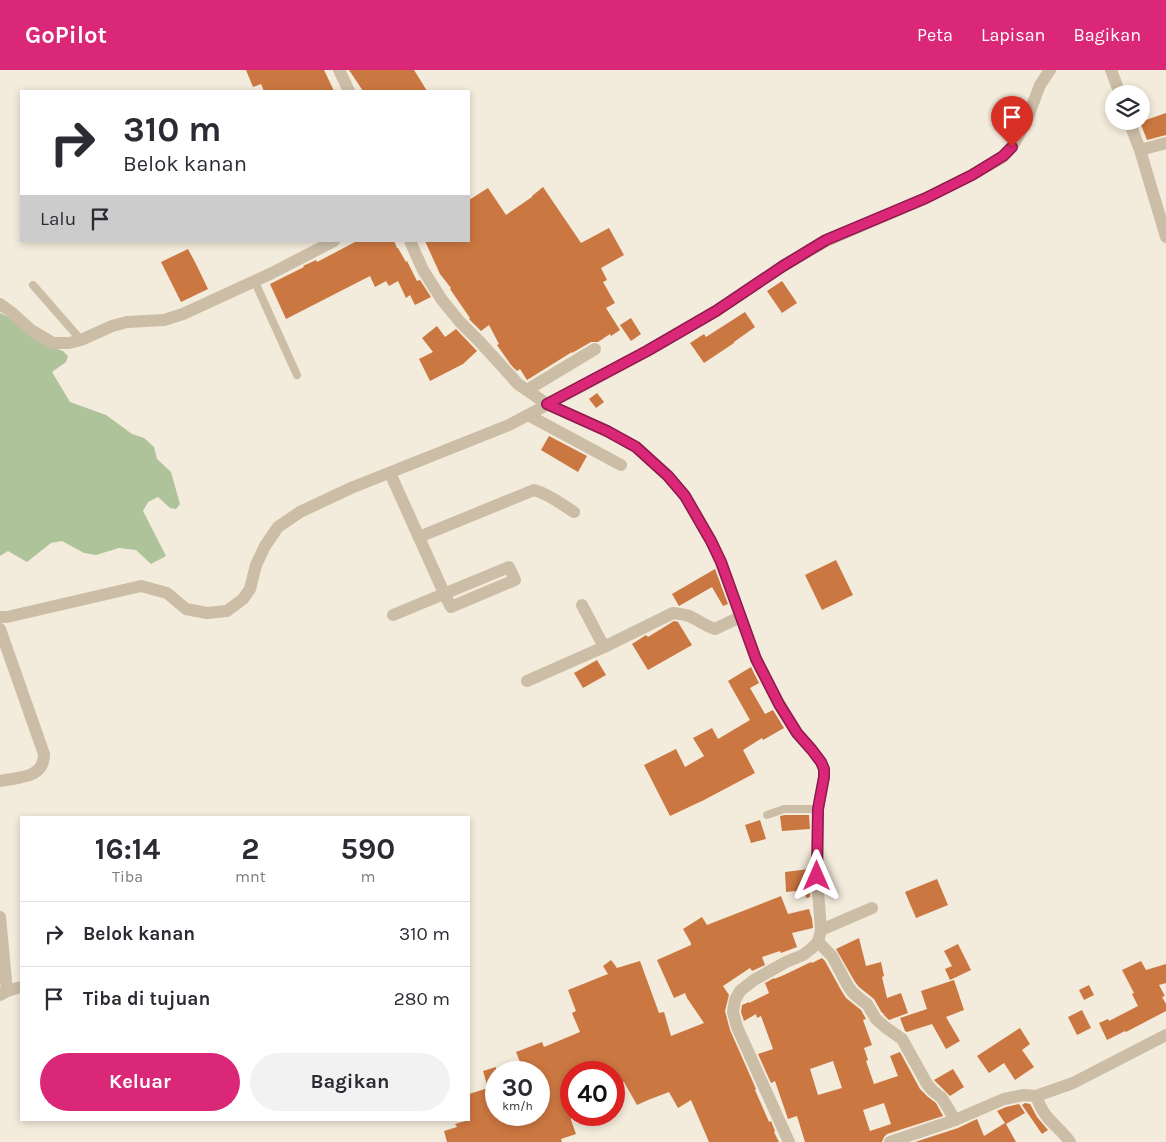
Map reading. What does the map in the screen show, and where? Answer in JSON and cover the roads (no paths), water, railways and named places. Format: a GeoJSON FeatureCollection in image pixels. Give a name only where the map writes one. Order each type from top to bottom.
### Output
{"type":"FeatureCollection","features":[{"type":"Feature","properties":{"kind":"street"},"geometry":{"type":"LineString","coordinates":[[339,70],[349,90]]}},
{"type":"Feature","properties":{"kind":"street"},"geometry":{"type":"LineString","coordinates":[[0,617],[141,586],[166,594],[186,609],[207,613],[227,611],[244,599],[250,590],[256,565],[264,546],[278,527],[300,512],[351,488],[509,425],[647,351],[716,311],[826,240],[926,198],[972,175],[1003,156],[1012,147],[1026,122],[1040,85],[1050,70]]}},
{"type":"Feature","properties":{"kind":"street"},"geometry":{"type":"LineString","coordinates":[[1111,70],[1117,85]]}},
{"type":"Feature","properties":{"kind":"street"},"geometry":{"type":"LineString","coordinates":[[1132,130],[1166,236]]}},
{"type":"Feature","properties":{"kind":"street"},"geometry":{"type":"LineString","coordinates":[[1140,150],[1166,143]]}},
{"type":"Feature","properties":{"kind":"street"},"geometry":{"type":"LineString","coordinates":[[0,304],[31,330],[53,343],[70,344],[112,326],[127,322],[164,320],[183,314],[272,273],[332,242]]}},
{"type":"Feature","properties":{"kind":"street"},"geometry":{"type":"LineString","coordinates":[[410,242],[423,270],[442,300],[518,384],[547,404],[607,431],[636,447],[668,476],[685,496],[721,562],[756,659],[779,704],[797,733],[812,750],[824,769],[818,809],[817,876],[819,936],[848,986],[867,1004],[876,1019],[902,1039],[927,1084],[942,1098],[955,1120]]}},
{"type":"Feature","properties":{"kind":"street"},"geometry":{"type":"LineString","coordinates":[[527,390],[594,349]]}},
{"type":"Feature","properties":{"kind":"street"},"geometry":{"type":"LineString","coordinates":[[528,415],[621,465]]}},
{"type":"Feature","properties":{"kind":"street"},"geometry":{"type":"LineString","coordinates":[[390,473],[444,593],[451,607],[515,580],[509,567],[444,593],[392,616]]}},
{"type":"Feature","properties":{"kind":"street"},"geometry":{"type":"LineString","coordinates":[[419,537],[534,490],[549,496],[574,512]]}},
{"type":"Feature","properties":{"kind":"street"},"geometry":{"type":"LineString","coordinates":[[582,605],[604,647]]}},
{"type":"Feature","properties":{"kind":"street"},"geometry":{"type":"LineString","coordinates":[[527,681],[604,647],[673,613],[684,614],[715,629],[740,617]]}},
{"type":"Feature","properties":{"kind":"street"},"geometry":{"type":"LineString","coordinates":[[0,629],[44,754],[44,762],[38,771],[33,774],[0,781]]}},
{"type":"Feature","properties":{"kind":"street"},"geometry":{"type":"LineString","coordinates":[[789,1142],[737,1026],[733,1012],[735,1000],[740,991],[754,980],[803,955],[819,936],[872,908]]}},
{"type":"Feature","properties":{"kind":"street"},"geometry":{"type":"LineString","coordinates":[[0,917],[4,993],[20,987]]}},
{"type":"Feature","properties":{"kind":"street"},"geometry":{"type":"LineString","coordinates":[[890,1142],[955,1120],[1004,1099],[1024,1095],[1036,1096],[1073,1082],[1166,1035]]}},
{"type":"Feature","properties":{"kind":"street"},"geometry":{"type":"LineString","coordinates":[[1036,1096],[1043,1112],[1070,1142]]}},
{"type":"Feature","properties":{"kind":"lane"},"geometry":{"type":"LineString","coordinates":[[255,280],[297,375]]}},
{"type":"Feature","properties":{"kind":"lane"},"geometry":{"type":"LineString","coordinates":[[33,285],[81,340]]}},
{"type":"Feature","properties":{"kind":"lane"},"geometry":{"type":"LineString","coordinates":[[767,815],[784,809],[818,809]]}}]}
